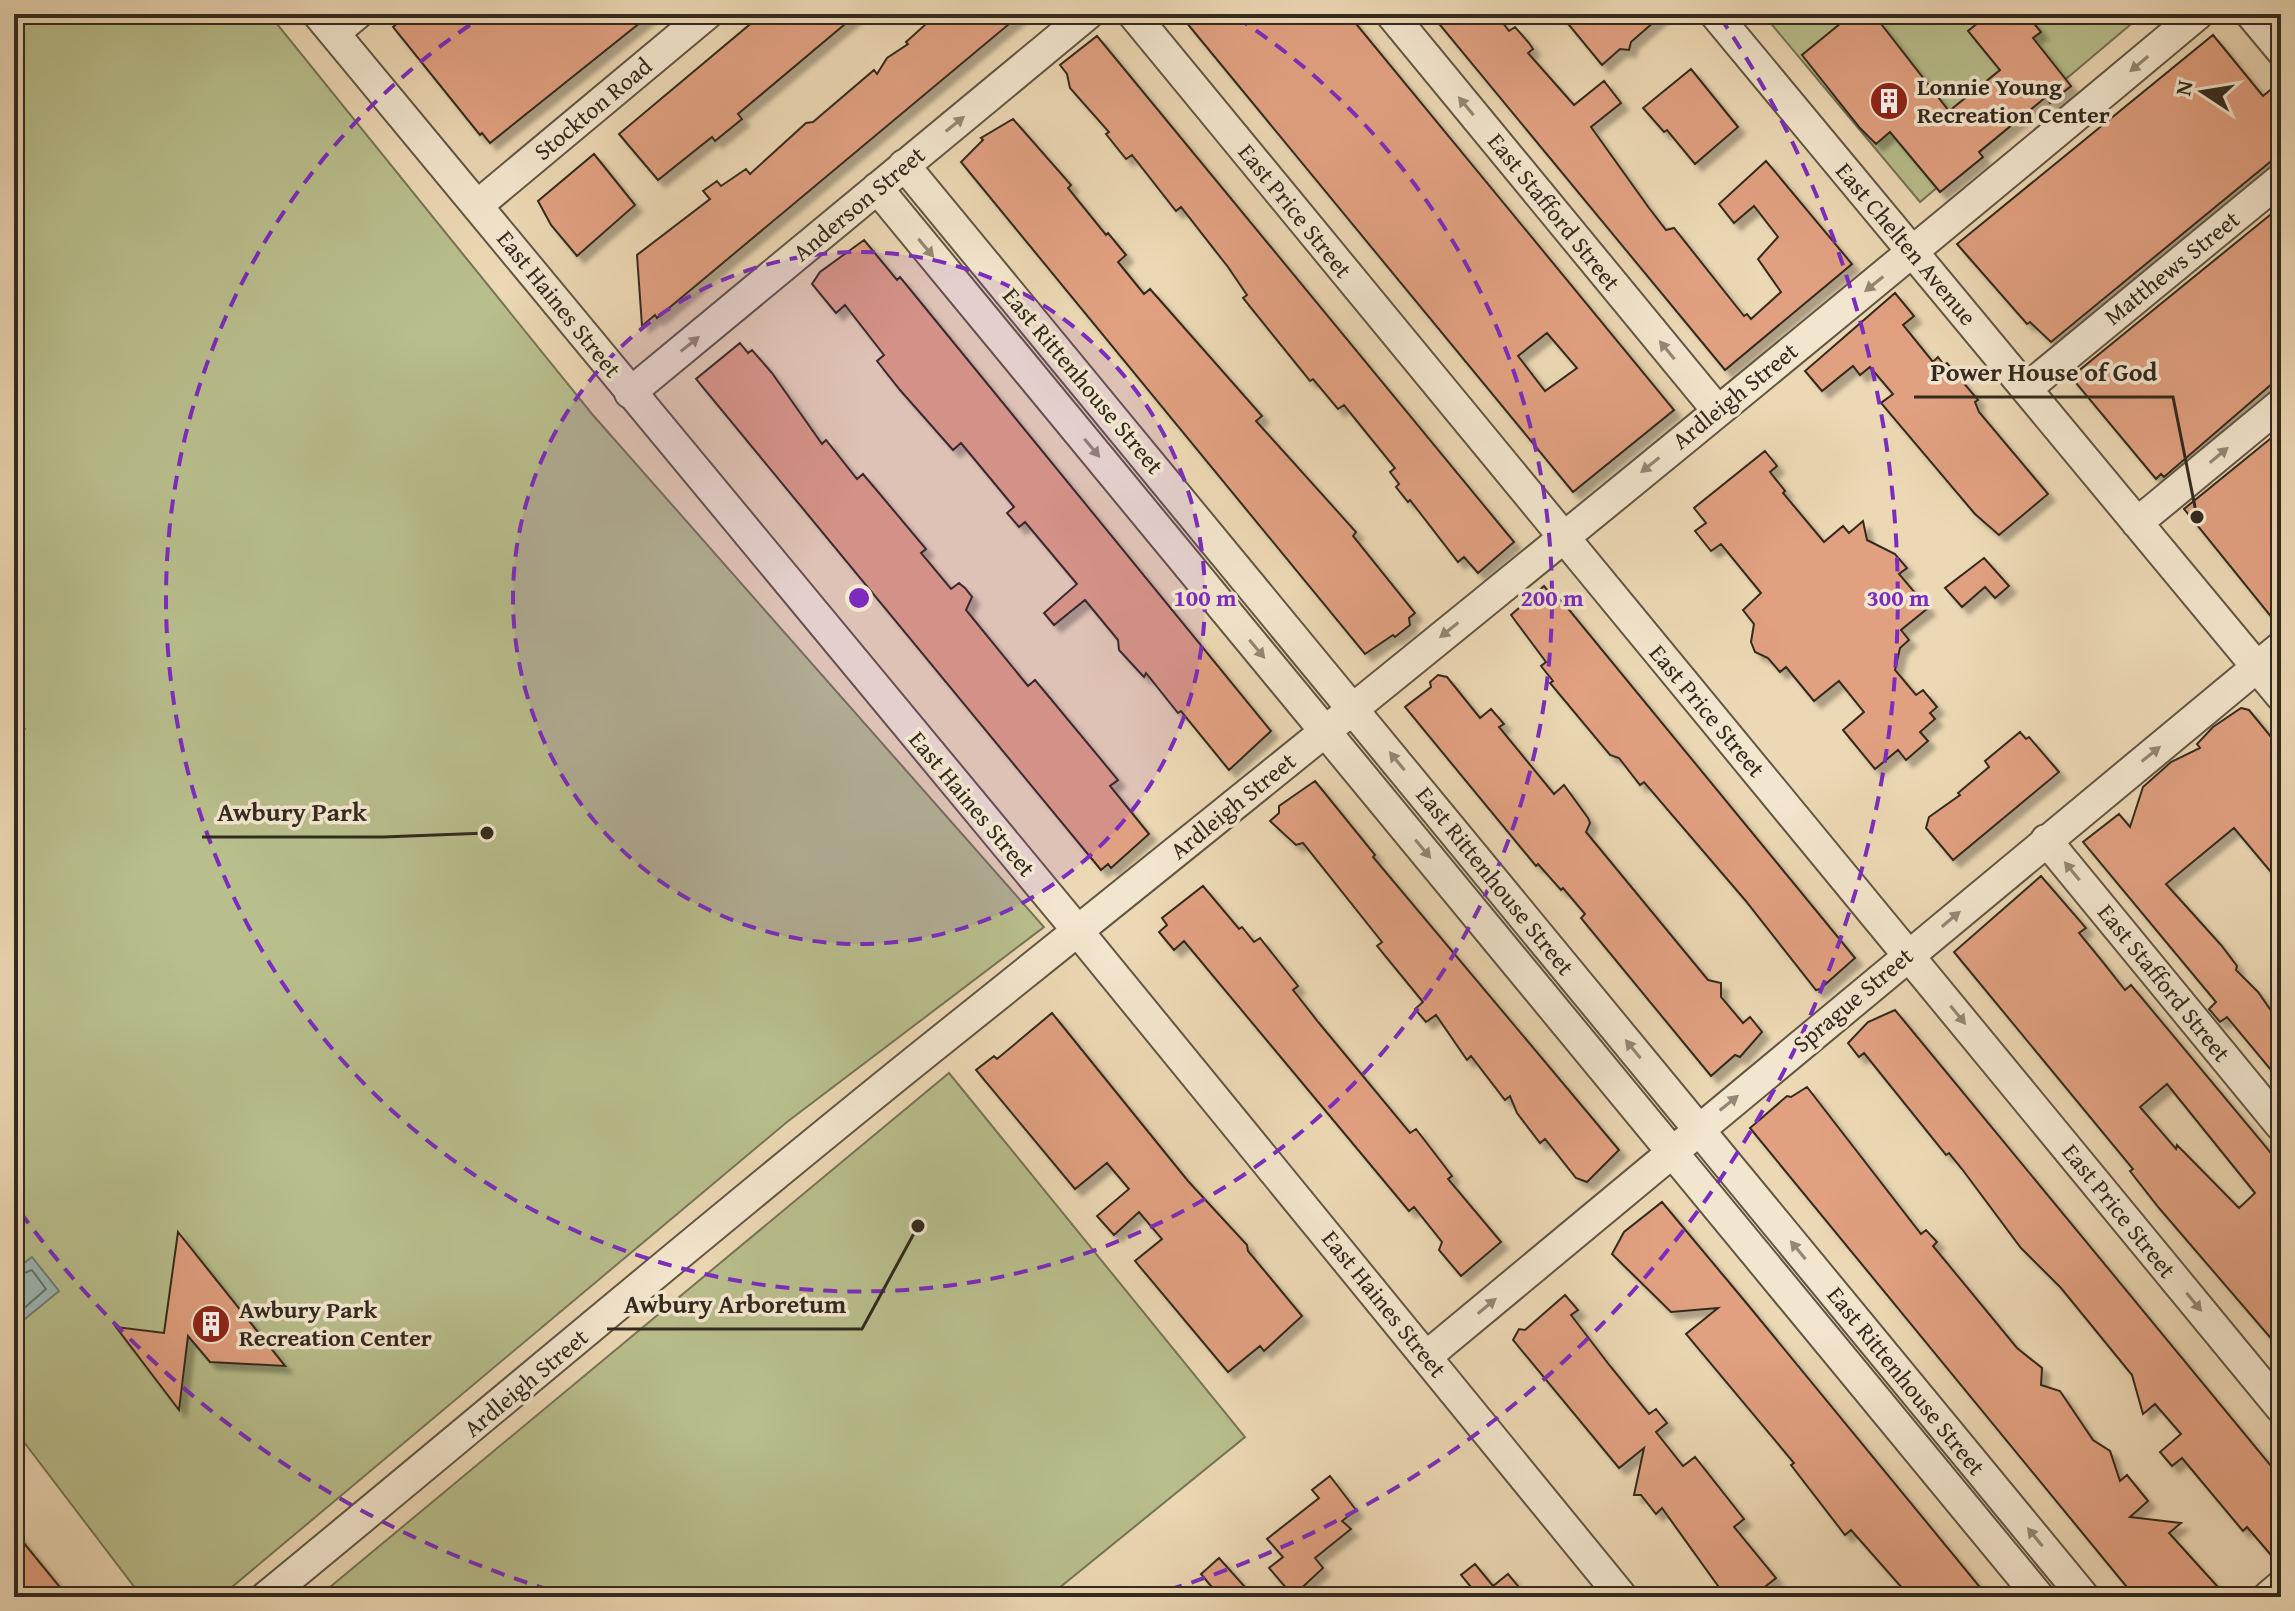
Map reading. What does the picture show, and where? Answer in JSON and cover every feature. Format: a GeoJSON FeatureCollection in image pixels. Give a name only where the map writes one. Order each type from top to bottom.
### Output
{"type":"FeatureCollection","features":[{"type":"Feature","properties":{"kind":"street"},"geometry":{"type":"LineString","coordinates":[[326,24],[357,14]]}},
{"type":"Feature","properties":{"kind":"street","name":"Stockton Road"},"geometry":{"type":"LineString","coordinates":[[478,205],[707,14]]}},
{"type":"Feature","properties":{"kind":"street","name":"Anderson Street"},"geometry":{"type":"LineString","coordinates":[[630,393],[1088,14]]}},
{"type":"Feature","properties":{"kind":"street","name":"East Price Street"},"geometry":{"type":"LineString","coordinates":[[1133,14],[2281,1408]]}},
{"type":"Feature","properties":{"kind":"street","name":"East Stafford Street"},"geometry":{"type":"LineString","coordinates":[[1391,14],[1717,410]]}},
{"type":"Feature","properties":{"kind":"street","name":"East Chelten Avenue"},"geometry":{"type":"LineString","coordinates":[[1715,14],[2281,696]]}},
{"type":"Feature","properties":{"kind":"street","name":"Ardleigh Street"},"geometry":{"type":"LineString","coordinates":[[266,1597],[922,1056],[1079,933],[1563,535],[1913,253],[2198,14]]}},
{"type":"Feature","properties":{"kind":"street"},"geometry":{"type":"LineString","coordinates":[[2251,14],[2281,50]]}},
{"type":"Feature","properties":{"kind":"street","name":"East Haines Street"},"geometry":{"type":"LineString","coordinates":[[326,24],[1079,933],[1622,1597]]}},
{"type":"Feature","properties":{"kind":"street","name":"East Rittenhouse Street"},"geometry":{"type":"LineString","coordinates":[[904,165],[2084,1597]]}},
{"type":"Feature","properties":{"kind":"street","name":"Matthews Street"},"geometry":{"type":"LineString","coordinates":[[2026,389],[2281,179]]}},
{"type":"Feature","properties":{"kind":"street","name":"East Rittenhouse Street"},"geometry":{"type":"LineString","coordinates":[[877,188],[2039,1597]]}},
{"type":"Feature","properties":{"kind":"street"},"geometry":{"type":"LineString","coordinates":[[2137,523],[2281,404]]}},
{"type":"Feature","properties":{"kind":"street","name":"Sprague Street"},"geometry":{"type":"LineString","coordinates":[[1427,1356],[2281,647]]}},
{"type":"Feature","properties":{"kind":"street","name":"East Stafford Street"},"geometry":{"type":"LineString","coordinates":[[2046,840],[2281,1126]]}},
{"type":"Feature","properties":{"kind":"street"},"geometry":{"type":"LineString","coordinates":[[2268,1597],[2281,1586]]}},
{"type":"Feature","properties":{"kind":"green space"},"geometry":{"type":"Polygon","coordinates":[[[14,14],[269,14],[592,414],[1044,927],[787,1122],[220,1597],[142,1597],[14,1429],[14,738],[25,729],[14,717],[14,14]]]}},
{"type":"Feature","properties":{"kind":"green space"},"geometry":{"type":"Polygon","coordinates":[[[1763,14],[2143,14],[1920,202],[1763,14]]]}},
{"type":"Feature","properties":{"kind":"green space"},"geometry":{"type":"Polygon","coordinates":[[[949,1073],[1245,1437],[1048,1597],[318,1597],[949,1073]]]}},
{"type":"Feature","properties":{"kind":"water"},"geometry":{"type":"Polygon","coordinates":[[[32,1257],[59,1291],[14,1328],[14,1271],[32,1257]]]}},
{"type":"Feature","properties":{"kind":"building"},"geometry":{"type":"Polygon","coordinates":[[[409,14],[539,14],[543,22],[552,14],[651,14],[490,143],[482,133],[480,135],[393,27],[409,14]]]}},
{"type":"Feature","properties":{"kind":"building"},"geometry":{"type":"Polygon","coordinates":[[[750,14],[857,14],[738,114],[742,119],[715,141],[712,137],[658,180],[619,134],[755,20],[750,14]]]}},
{"type":"Feature","properties":{"kind":"building"},"geometry":{"type":"Polygon","coordinates":[[[937,14],[1021,14],[657,318],[655,315],[642,326],[637,255],[710,199],[703,191],[717,181],[721,186],[746,169],[750,174],[806,123],[813,122],[874,70],[877,74],[887,58],[908,44],[906,42],[937,14]]]}},
{"type":"Feature","properties":{"kind":"building"},"geometry":{"type":"Polygon","coordinates":[[[1195,14],[1348,14],[1674,410],[1573,492],[1186,22],[1195,14]],[[1547,333],[1518,356],[1545,391],[1577,368],[1547,333]]]}},
{"type":"Feature","properties":{"kind":"building"},"geometry":{"type":"Polygon","coordinates":[[[1431,14],[1496,14],[1509,31],[1515,27],[1529,43],[1533,49],[1528,53],[1574,105],[1604,81],[1621,103],[1591,127],[1666,230],[1674,228],[1744,316],[1747,314],[1751,319],[1781,292],[1758,259],[1778,237],[1754,206],[1734,223],[1719,204],[1766,161],[1852,264],[1725,370],[1431,14]]]}},
{"type":"Feature","properties":{"kind":"building"},"geometry":{"type":"Polygon","coordinates":[[[1560,14],[1663,14],[1631,42],[1629,50],[1620,49],[1602,65],[1560,14]]]}},
{"type":"Feature","properties":{"kind":"building","name":"Lonnie Young Recreation Center"},"geometry":{"type":"Polygon","coordinates":[[[1852,14],[1869,14],[1875,22],[1878,20],[1949,111],[2000,70],[1968,31],[1989,14],[2026,14],[2041,32],[2033,38],[2071,86],[2050,103],[2046,97],[1979,152],[1983,157],[1940,192],[1890,132],[1876,144],[1802,55],[1852,14]]]}},
{"type":"Feature","properties":{"kind":"building"},"geometry":{"type":"Polygon","coordinates":[[[2213,35],[2263,96],[2281,81],[2281,153],[2051,342],[2030,322],[2027,324],[1957,244],[2213,35]]]}},
{"type":"Feature","properties":{"kind":"building"},"geometry":{"type":"Polygon","coordinates":[[[1097,36],[1514,542],[1478,573],[1464,557],[1458,562],[1410,500],[1408,502],[1396,487],[1399,484],[1390,472],[1395,468],[1344,405],[1338,409],[1313,379],[1310,381],[1243,298],[1247,295],[1228,267],[1181,207],[1176,211],[1132,155],[1126,159],[1106,134],[1109,132],[1070,88],[1067,74],[1060,65],[1097,36]]]}},
{"type":"Feature","properties":{"kind":"building"},"geometry":{"type":"Polygon","coordinates":[[[1691,69],[1738,127],[1695,164],[1667,130],[1664,132],[1643,108],[1691,69]]]}},
{"type":"Feature","properties":{"kind":"building"},"geometry":{"type":"Polygon","coordinates":[[[1013,119],[1071,185],[1068,188],[1106,235],[1108,233],[1126,255],[1118,262],[1144,294],[1150,289],[1262,416],[1256,421],[1356,532],[1353,536],[1415,613],[1409,618],[1410,625],[1395,637],[1393,635],[1365,654],[961,162],[983,140],[981,138],[1013,119]]]}},
{"type":"Feature","properties":{"kind":"building"},"geometry":{"type":"Polygon","coordinates":[[[594,154],[635,205],[577,256],[551,225],[538,201],[594,154]]]}},
{"type":"Feature","properties":{"kind":"building"},"geometry":{"type":"Polygon","coordinates":[[[2281,206],[2281,376],[2164,477],[2161,474],[2156,479],[2071,377],[2281,206]]]}},
{"type":"Feature","properties":{"kind":"building"},"geometry":{"type":"Polygon","coordinates":[[[864,240],[897,280],[900,277],[1271,731],[1229,770],[1181,711],[1178,713],[1146,673],[1144,677],[1119,650],[1118,640],[1085,600],[1054,625],[1044,613],[1077,584],[1025,522],[1019,527],[1007,513],[1014,507],[961,443],[953,450],[900,390],[877,361],[884,355],[845,305],[836,313],[812,284],[820,272],[864,240]]]}},
{"type":"Feature","properties":{"kind":"building"},"geometry":{"type":"Polygon","coordinates":[[[1895,293],[1914,316],[1903,325],[1933,362],[1938,357],[1944,365],[1947,363],[1978,400],[1975,402],[1979,412],[2048,494],[1999,535],[1975,514],[1881,403],[1893,394],[1870,367],[1860,375],[1853,366],[1822,391],[1805,371],[1895,293]]]}},
{"type":"Feature","properties":{"kind":"building"},"geometry":{"type":"Polygon","coordinates":[[[740,343],[748,353],[752,350],[772,373],[822,444],[826,440],[857,479],[863,474],[926,549],[921,553],[951,589],[959,583],[965,588],[972,597],[966,610],[1028,686],[1035,680],[1118,780],[1110,786],[1149,834],[1111,868],[1108,864],[1101,870],[696,379],[740,343]]]}},
{"type":"Feature","properties":{"kind":"building"},"geometry":{"type":"Polygon","coordinates":[[[2281,430],[2281,503],[2276,507],[2281,513],[2281,629],[2184,509],[2281,430]]]}},
{"type":"Feature","properties":{"kind":"building"},"geometry":{"type":"Polygon","coordinates":[[[1765,451],[1777,466],[1770,472],[1785,491],[1783,493],[1824,542],[1843,526],[1849,533],[1863,521],[1867,540],[1895,554],[1907,568],[1899,574],[1928,608],[1901,630],[1909,640],[1900,648],[1895,670],[1916,695],[1923,690],[1937,707],[1930,713],[1935,719],[1920,732],[1928,741],[1906,760],[1898,750],[1875,769],[1843,730],[1864,712],[1839,681],[1814,701],[1786,667],[1780,672],[1768,658],[1755,652],[1751,642],[1754,624],[1743,610],[1761,593],[1721,544],[1711,551],[1695,531],[1706,523],[1694,508],[1765,451]]]}},
{"type":"Feature","properties":{"kind":"building"},"geometry":{"type":"Polygon","coordinates":[[[1984,558],[2009,586],[1995,598],[1985,587],[1962,607],[1945,588],[1984,558]]]}},
{"type":"Feature","properties":{"kind":"building"},"geometry":{"type":"Polygon","coordinates":[[[1544,586],[1549,592],[1552,589],[1855,958],[1820,989],[1816,990],[1745,900],[1644,782],[1640,785],[1619,758],[1610,755],[1550,683],[1553,681],[1541,666],[1546,662],[1511,615],[1544,586]]]}},
{"type":"Feature","properties":{"kind":"building"},"geometry":{"type":"Polygon","coordinates":[[[1438,675],[1447,677],[1480,718],[1491,709],[1504,724],[1499,727],[1554,794],[1564,785],[1588,818],[1590,823],[1586,832],[1708,980],[1721,983],[1721,997],[1743,1023],[1750,1017],[1762,1032],[1740,1057],[1735,1055],[1711,1076],[1581,918],[1585,914],[1563,888],[1561,890],[1538,864],[1536,866],[1405,707],[1431,687],[1430,682],[1438,675]]]}},
{"type":"Feature","properties":{"kind":"building"},"geometry":{"type":"Polygon","coordinates":[[[2241,708],[2249,710],[2281,749],[2281,884],[2234,828],[2166,884],[2221,945],[2237,966],[2236,970],[2258,992],[2281,1025],[2281,1082],[2227,1017],[2220,1022],[2209,1009],[2216,1002],[2083,842],[2119,814],[2130,827],[2143,787],[2171,762],[2200,748],[2197,744],[2213,727],[2241,708]]]}},
{"type":"Feature","properties":{"kind":"building"},"geometry":{"type":"Polygon","coordinates":[[[2020,732],[2026,739],[2029,737],[2059,772],[1953,860],[1926,828],[1929,817],[1960,795],[1958,793],[1989,767],[1985,761],[2020,732]]]}},
{"type":"Feature","properties":{"kind":"building"},"geometry":{"type":"Polygon","coordinates":[[[1315,781],[1375,855],[1373,857],[1619,1150],[1587,1182],[1576,1178],[1545,1139],[1540,1143],[1517,1113],[1510,1096],[1505,1100],[1471,1056],[1467,1060],[1436,1015],[1426,1022],[1415,1009],[1423,1002],[1377,946],[1382,942],[1303,843],[1296,845],[1270,821],[1279,813],[1279,806],[1315,781]]]}},
{"type":"Feature","properties":{"kind":"building"},"geometry":{"type":"Polygon","coordinates":[[[2041,876],[2086,928],[2079,933],[2125,990],[2131,985],[2281,1165],[2281,1350],[2159,1208],[2130,1171],[2133,1169],[1954,952],[2041,876]],[[2167,1084],[2140,1107],[2176,1149],[2177,1145],[2239,1208],[2255,1193],[2167,1084]]]}},
{"type":"Feature","properties":{"kind":"building"},"geometry":{"type":"Polygon","coordinates":[[[1203,886],[1239,929],[1242,927],[1254,942],[1260,938],[1298,986],[1293,990],[1319,1023],[1410,1133],[1416,1129],[1452,1176],[1448,1179],[1501,1242],[1461,1276],[1439,1250],[1442,1242],[1414,1207],[1409,1211],[1184,941],[1174,950],[1159,932],[1167,925],[1162,918],[1203,886]]]}},
{"type":"Feature","properties":{"kind":"building"},"geometry":{"type":"Polygon","coordinates":[[[1895,1010],[2281,1478],[2281,1547],[2271,1555],[2247,1527],[2243,1531],[2182,1458],[2172,1466],[2160,1452],[2181,1434],[2155,1404],[2143,1414],[2132,1375],[2061,1288],[2021,1248],[1962,1169],[1949,1153],[1946,1155],[1864,1053],[1859,1057],[1848,1043],[1868,1022],[1895,1010]]]}},
{"type":"Feature","properties":{"kind":"building"},"geometry":{"type":"Polygon","coordinates":[[[1052,1013],[1188,1181],[1247,1245],[1248,1251],[1302,1316],[1264,1351],[1260,1346],[1228,1372],[1135,1261],[1162,1239],[1139,1212],[1114,1235],[1097,1216],[1129,1189],[1107,1163],[1075,1189],[976,1070],[994,1056],[997,1059],[1052,1013]]]}},
{"type":"Feature","properties":{"kind":"building"},"geometry":{"type":"Polygon","coordinates":[[[1807,1087],[1921,1234],[1926,1230],[1937,1242],[1933,1246],[2017,1348],[2042,1368],[2041,1385],[2060,1391],[2093,1440],[2110,1451],[2120,1481],[2127,1475],[2148,1501],[2130,1517],[2181,1523],[2169,1533],[2217,1586],[2204,1597],[2135,1597],[1750,1128],[1787,1096],[1791,1097],[1807,1087]]]}},
{"type":"Feature","properties":{"kind":"building"},"geometry":{"type":"Polygon","coordinates":[[[1662,1202],[1988,1597],[1910,1597],[1851,1530],[1845,1535],[1791,1465],[1794,1463],[1686,1334],[1718,1308],[1671,1312],[1612,1254],[1624,1232],[1662,1202]]]}},
{"type":"Feature","properties":{"kind":"building","name":"Awbury Park Recreation Center"},"geometry":{"type":"Polygon","coordinates":[[[178,1232],[285,1366],[210,1362],[188,1336],[179,1410],[116,1327],[164,1333],[178,1232]]]}},
{"type":"Feature","properties":{"kind":"building"},"geometry":{"type":"Polygon","coordinates":[[[1565,1295],[1578,1310],[1571,1315],[1610,1366],[1649,1414],[1656,1409],[1667,1423],[1656,1432],[1683,1466],[1695,1457],[1744,1519],[1734,1527],[1776,1578],[1752,1597],[1726,1597],[1662,1508],[1656,1514],[1641,1495],[1634,1495],[1644,1448],[1619,1468],[1513,1340],[1519,1329],[1525,1330],[1565,1295]]]}},
{"type":"Feature","properties":{"kind":"building"},"geometry":{"type":"Polygon","coordinates":[[[1330,1476],[1356,1510],[1342,1521],[1351,1529],[1315,1558],[1323,1568],[1293,1596],[1269,1568],[1283,1557],[1267,1539],[1319,1498],[1312,1490],[1330,1476]]]}},
{"type":"Feature","properties":{"kind":"building"},"geometry":{"type":"Polygon","coordinates":[[[14,1531],[68,1597],[14,1597],[14,1531]]]}},
{"type":"Feature","properties":{"kind":"building"},"geometry":{"type":"Polygon","coordinates":[[[1219,1558],[1244,1586],[1232,1597],[1220,1597],[1201,1574],[1219,1558]]]}},
{"type":"Feature","properties":{"kind":"building"},"geometry":{"type":"Polygon","coordinates":[[[1475,1564],[1493,1586],[1508,1574],[1527,1597],[1479,1597],[1461,1575],[1475,1564]]]}},
{"type":"Feature","properties":{"kind":"place","name":"Lonnie Young Recreation Center"},"geometry":{"type":"Point","coordinates":[1889,101]}},
{"type":"Feature","properties":{"kind":"place","name":"Power House of God"},"geometry":{"type":"Point","coordinates":[2197,517]}},
{"type":"Feature","properties":{"kind":"place","name":"Awbury Park"},"geometry":{"type":"Point","coordinates":[487,833]}},
{"type":"Feature","properties":{"kind":"place","name":"Awbury Arboretum"},"geometry":{"type":"Point","coordinates":[918,1226]}},
{"type":"Feature","properties":{"kind":"place","name":"Awbury Park Recreation Center"},"geometry":{"type":"Point","coordinates":[211,1324]}}]}
